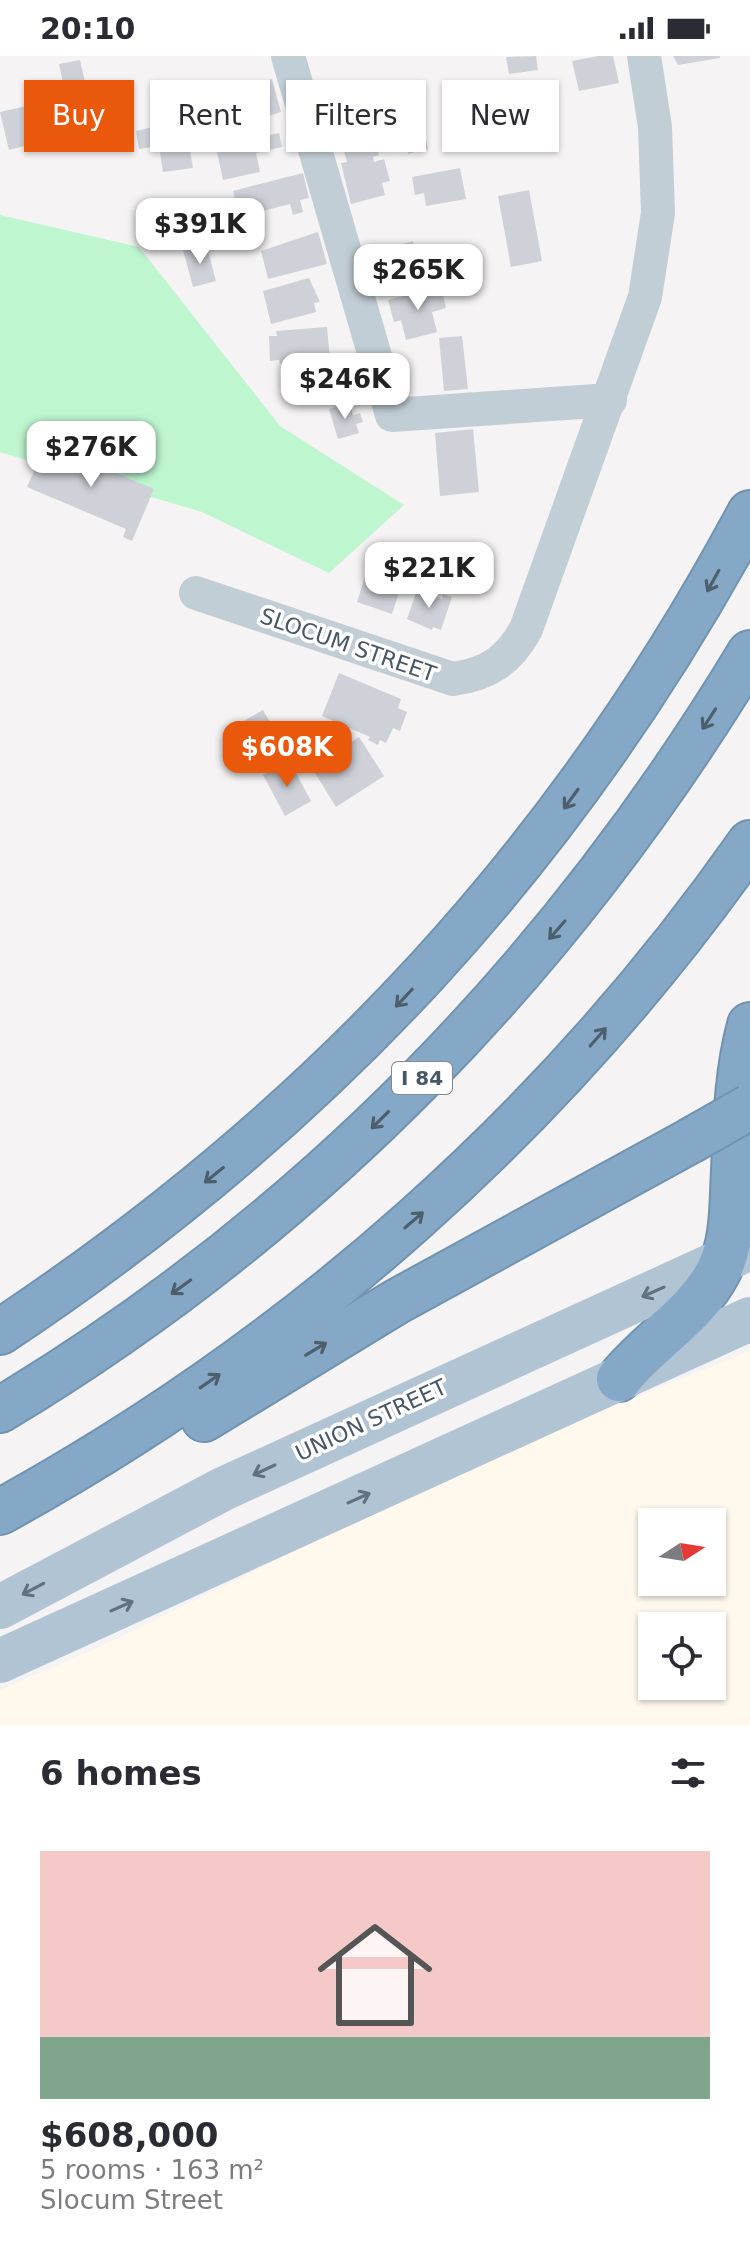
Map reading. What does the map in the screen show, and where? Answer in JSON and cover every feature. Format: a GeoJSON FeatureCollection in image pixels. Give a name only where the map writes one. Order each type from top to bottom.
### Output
{"type":"FeatureCollection","features":[{"type":"Feature","properties":{"kind":"highway"},"geometry":{"type":"LineString","coordinates":[[0,1332],[109,1258],[226,1165],[350,1053],[439,960],[529,855],[616,736],[684,631],[750,513]]}},
{"type":"Feature","properties":{"kind":"highway","name":"I 84"},"geometry":{"type":"LineString","coordinates":[[0,1410],[91,1352],[239,1244],[317,1179],[411,1089],[512,981],[598,879],[675,772],[750,653]]}},
{"type":"Feature","properties":{"kind":"highway"},"geometry":{"type":"LineString","coordinates":[[0,1512],[122,1440],[296,1318],[467,1172],[597,1038],[667,954],[750,843]]}},
{"type":"Feature","properties":{"kind":"highway"},"geometry":{"type":"LineString","coordinates":[[619,1379],[646,1348],[695,1305],[736,1254],[731,1229],[746,1122],[750,1025]]}},
{"type":"Feature","properties":{"kind":"highway"},"geometry":{"type":"LineString","coordinates":[[122,1440],[166,1436],[193,1426],[373,1315],[690,1141],[746,1122]]}},
{"type":"Feature","properties":{"kind":"main road","name":"UNION STREET"},"geometry":{"type":"LineString","coordinates":[[0,1607],[237,1483],[736,1254]]}},
{"type":"Feature","properties":{"kind":"main road"},"geometry":{"type":"LineString","coordinates":[[0,1661],[750,1319]]}},
{"type":"Feature","properties":{"kind":"street"},"geometry":{"type":"LineString","coordinates":[[288,56],[392,415],[610,400]]}},
{"type":"Feature","properties":{"kind":"street","name":"SLOCUM STREET"},"geometry":{"type":"LineString","coordinates":[[196,593],[429,674],[453,679],[486,672],[514,651],[526,629],[645,297],[655,239],[655,127],[644,56]]}},
{"type":"Feature","properties":{"kind":"shaded area"},"geometry":{"type":"Polygon","coordinates":[[[750,1351],[750,1725],[0,1725],[0,1690],[106,1644],[477,1461],[750,1351]]]}},
{"type":"Feature","properties":{"kind":"green space"},"geometry":{"type":"Polygon","coordinates":[[[0,215],[139,247],[280,426],[404,505],[329,573],[202,512],[0,452],[0,215]]]}},
{"type":"Feature","properties":{"kind":"building"},"geometry":{"type":"Polygon","coordinates":[[[536,56],[538,70],[509,74],[506,57],[536,56]]]}},
{"type":"Feature","properties":{"kind":"building"},"geometry":{"type":"Polygon","coordinates":[[[613,56],[619,83],[579,91],[572,61],[613,56]]]}},
{"type":"Feature","properties":{"kind":"building"},"geometry":{"type":"Polygon","coordinates":[[[673,56],[720,56],[720,58],[678,65],[673,56]]]}},
{"type":"Feature","properties":{"kind":"building"},"geometry":{"type":"Polygon","coordinates":[[[80,60],[85,80],[62,80],[59,64],[80,60]]]}},
{"type":"Feature","properties":{"kind":"building"},"geometry":{"type":"Polygon","coordinates":[[[272,79],[281,112],[270,115],[270,80],[272,79]]]}},
{"type":"Feature","properties":{"kind":"building"},"geometry":{"type":"Polygon","coordinates":[[[24,107],[24,146],[9,150],[0,112],[24,107]]]}},
{"type":"Feature","properties":{"kind":"building"},"geometry":{"type":"Polygon","coordinates":[[[150,128],[150,147],[139,149],[136,131],[150,128]]]}},
{"type":"Feature","properties":{"kind":"building"},"geometry":{"type":"Polygon","coordinates":[[[279,133],[282,147],[270,150],[270,135],[279,133]]]}},
{"type":"Feature","properties":{"kind":"building"},"geometry":{"type":"Polygon","coordinates":[[[160,152],[190,152],[193,168],[163,172],[160,152]]]}},
{"type":"Feature","properties":{"kind":"building"},"geometry":{"type":"Polygon","coordinates":[[[217,152],[260,152],[256,153],[260,172],[223,180],[217,152]]]}},
{"type":"Feature","properties":{"kind":"building"},"geometry":{"type":"Polygon","coordinates":[[[344,152],[378,152],[379,155],[373,157],[374,162],[384,159],[390,181],[382,183],[385,195],[351,204],[341,163],[347,162],[344,152]]]}},
{"type":"Feature","properties":{"kind":"building"},"geometry":{"type":"Polygon","coordinates":[[[460,168],[466,199],[426,206],[424,193],[415,195],[412,177],[460,168]]]}},
{"type":"Feature","properties":{"kind":"building"},"geometry":{"type":"Polygon","coordinates":[[[303,173],[309,198],[300,200],[303,212],[293,215],[290,204],[239,217],[233,191],[303,173]]]}},
{"type":"Feature","properties":{"kind":"building"},"geometry":{"type":"Polygon","coordinates":[[[529,190],[542,261],[511,267],[498,196],[529,190]]]}},
{"type":"Feature","properties":{"kind":"building"},"geometry":{"type":"Polygon","coordinates":[[[318,232],[327,264],[268,279],[261,251],[318,232]]]}},
{"type":"Feature","properties":{"kind":"building"},"geometry":{"type":"Polygon","coordinates":[[[413,241],[420,268],[414,270],[415,275],[383,284],[374,252],[413,241]]]}},
{"type":"Feature","properties":{"kind":"building"},"geometry":{"type":"Polygon","coordinates":[[[206,244],[216,281],[193,287],[183,250],[206,244]]]}},
{"type":"Feature","properties":{"kind":"building"},"geometry":{"type":"Polygon","coordinates":[[[309,278],[320,302],[314,303],[316,312],[271,324],[263,291],[309,278]]]}},
{"type":"Feature","properties":{"kind":"building"},"geometry":{"type":"Polygon","coordinates":[[[441,286],[446,308],[432,312],[437,332],[406,340],[401,320],[394,322],[388,300],[441,286]]]}},
{"type":"Feature","properties":{"kind":"building"},"geometry":{"type":"Polygon","coordinates":[[[327,327],[330,360],[280,364],[279,360],[270,361],[269,336],[277,336],[276,331],[327,327]]]}},
{"type":"Feature","properties":{"kind":"building"},"geometry":{"type":"Polygon","coordinates":[[[462,336],[468,389],[444,391],[439,338],[462,336]]]}},
{"type":"Feature","properties":{"kind":"building"},"geometry":{"type":"Polygon","coordinates":[[[350,403],[353,415],[360,413],[363,422],[356,424],[359,433],[338,439],[329,409],[350,403]]]}},
{"type":"Feature","properties":{"kind":"building"},"geometry":{"type":"Polygon","coordinates":[[[473,429],[479,492],[440,496],[435,433],[473,429]]]}},
{"type":"Feature","properties":{"kind":"building"},"geometry":{"type":"Polygon","coordinates":[[[46,444],[154,489],[132,541],[123,537],[126,529],[27,487],[46,444]]]}},
{"type":"Feature","properties":{"kind":"building"},"geometry":{"type":"Polygon","coordinates":[[[367,570],[386,576],[387,572],[397,575],[395,580],[402,583],[392,614],[357,602],[367,570]]]}},
{"type":"Feature","properties":{"kind":"building"},"geometry":{"type":"Polygon","coordinates":[[[417,590],[442,599],[443,594],[452,597],[441,630],[433,627],[432,630],[407,619],[417,590]]]}},
{"type":"Feature","properties":{"kind":"building"},"geometry":{"type":"Polygon","coordinates":[[[339,673],[401,699],[398,708],[407,712],[400,731],[393,728],[386,743],[380,740],[378,745],[368,740],[370,737],[322,716],[339,673]]]}},
{"type":"Feature","properties":{"kind":"building"},"geometry":{"type":"Polygon","coordinates":[[[263,710],[283,745],[254,762],[233,727],[263,710]]]}},
{"type":"Feature","properties":{"kind":"building"},"geometry":{"type":"Polygon","coordinates":[[[335,729],[346,746],[359,737],[384,776],[336,807],[315,773],[320,770],[306,748],[335,729]]]}},
{"type":"Feature","properties":{"kind":"building"},"geometry":{"type":"Polygon","coordinates":[[[290,762],[311,801],[285,816],[263,775],[290,762]]]}}]}
